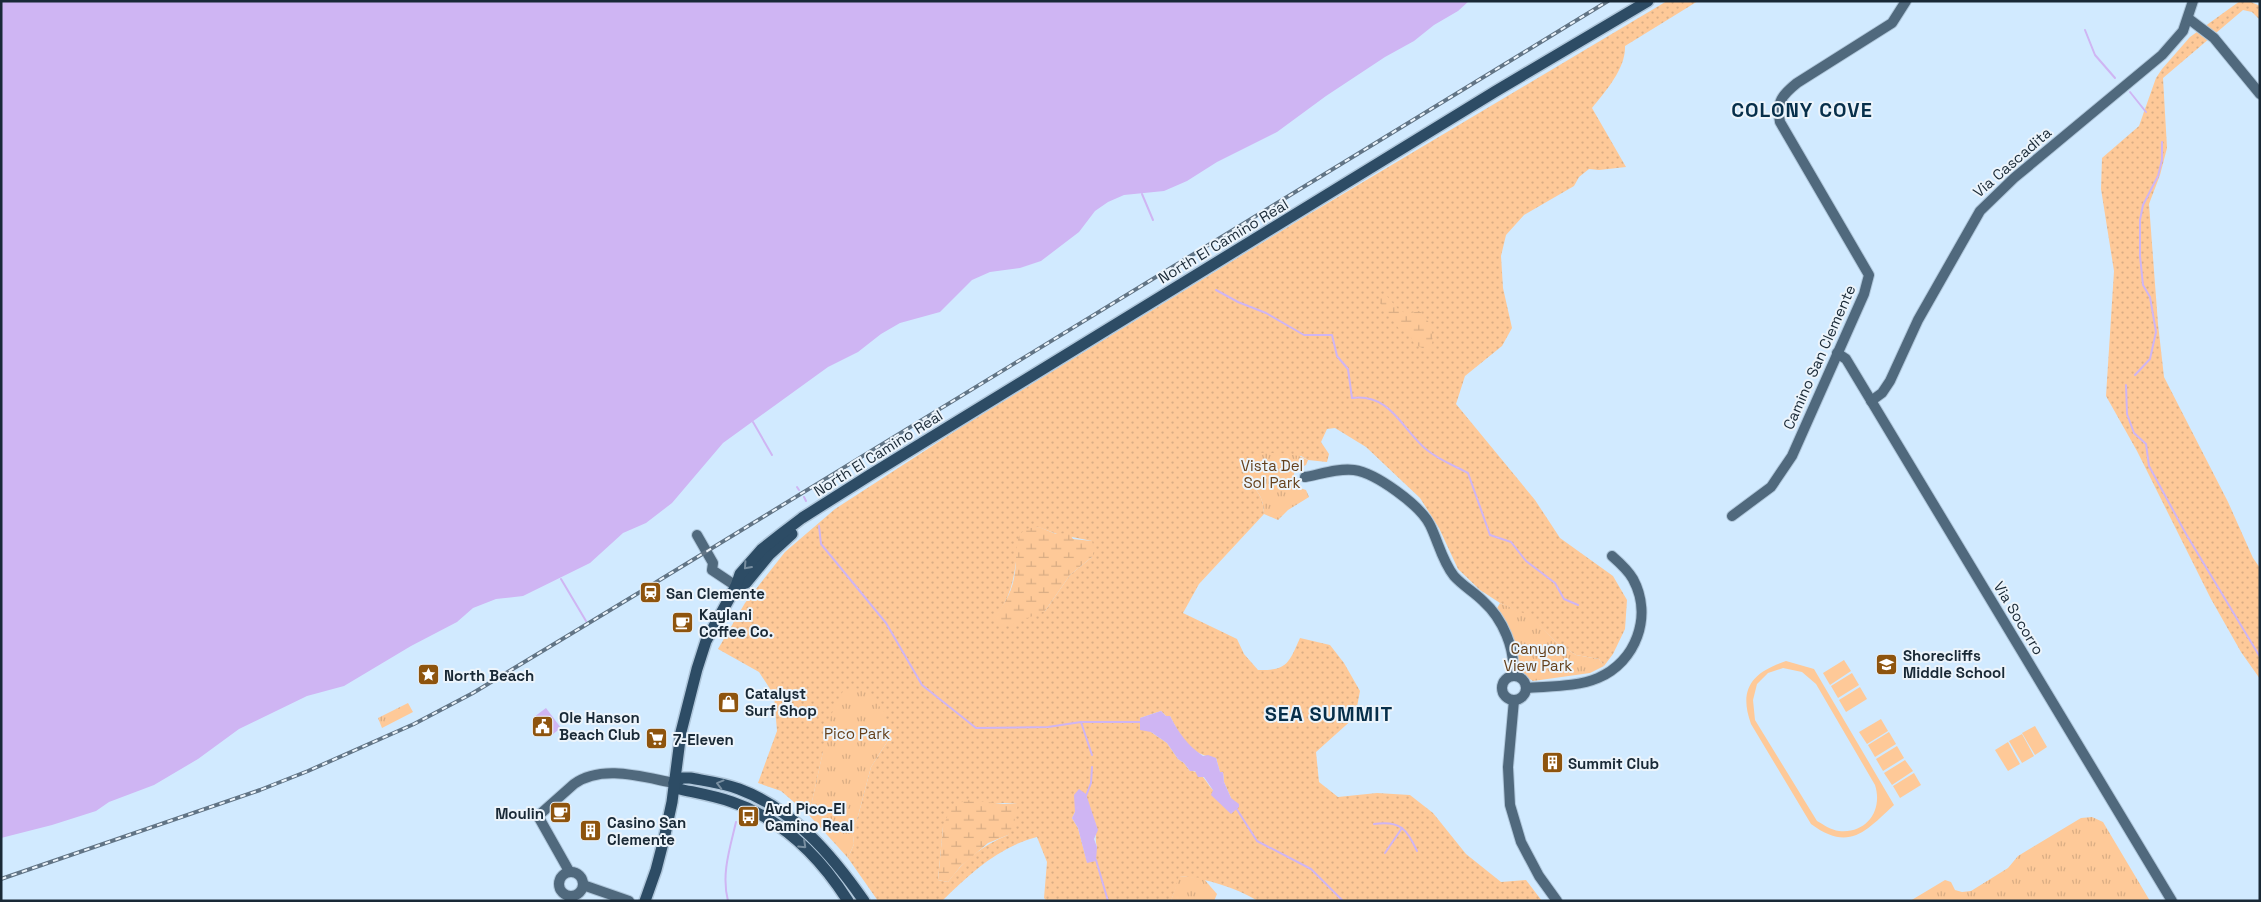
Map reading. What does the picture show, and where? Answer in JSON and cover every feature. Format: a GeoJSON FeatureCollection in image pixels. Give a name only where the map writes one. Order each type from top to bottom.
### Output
{"type":"FeatureCollection","features":[{"type":"Feature","properties":{"kind":"main road","name":"North El Camino Real"},"geometry":{"type":"LineString","coordinates":[[645,901],[656,870],[672,802],[681,732],[706,641],[736,586],[740,574],[762,549],[802,518],[1449,120],[1648,1]]}},
{"type":"Feature","properties":{"kind":"main road"},"geometry":{"type":"LineString","coordinates":[[848,901],[818,860],[776,823],[732,802],[680,789],[674,783],[682,778],[690,778],[738,789],[757,797],[785,814],[806,831],[828,853],[864,901]]}},
{"type":"Feature","properties":{"kind":"street","name":"Camino San Clemente"},"geometry":{"type":"LineString","coordinates":[[1732,516],[1772,487],[1792,456],[1864,294],[1869,275],[1780,122],[1778,111],[1780,99],[1797,83],[1892,23],[1906,1]]}},
{"type":"Feature","properties":{"kind":"street","name":"Via Cascadita"},"geometry":{"type":"LineString","coordinates":[[1871,401],[1882,393],[1890,381],[1918,320],[1980,211],[2014,178],[2162,55],[2183,31],[2189,19],[2193,1]]}},
{"type":"Feature","properties":{"kind":"street"},"geometry":{"type":"LineString","coordinates":[[2189,19],[2214,38],[2260,94]]}},
{"type":"Feature","properties":{"kind":"street","name":"Via Socorro"},"geometry":{"type":"LineString","coordinates":[[1837,353],[1846,359],[2172,901]]}},
{"type":"Feature","properties":{"kind":"street"},"geometry":{"type":"LineString","coordinates":[[1305,476],[1344,470],[1362,472],[1372,476],[1418,509],[1430,525],[1450,570],[1461,583],[1484,602],[1498,620],[1511,652],[1512,676]]}},
{"type":"Feature","properties":{"kind":"street"},"geometry":{"type":"LineString","coordinates":[[697,535],[713,564],[712,570],[736,586]]}},
{"type":"Feature","properties":{"kind":"street"},"geometry":{"type":"LineString","coordinates":[[1526,688],[1574,684],[1597,679],[1616,667],[1631,651],[1641,626],[1641,602],[1633,580],[1612,556]]}},
{"type":"Feature","properties":{"kind":"street"},"geometry":{"type":"LineString","coordinates":[[1512,676],[1522,679],[1526,688],[1522,697],[1514,700],[1505,696],[1502,690],[1505,680],[1512,676]]}},
{"type":"Feature","properties":{"kind":"street"},"geometry":{"type":"LineString","coordinates":[[1514,700],[1508,766],[1510,805],[1521,842],[1539,876],[1557,899]]}},
{"type":"Feature","properties":{"kind":"street"},"geometry":{"type":"LineString","coordinates":[[569,871],[538,816],[580,780],[610,773],[674,783]]}},
{"type":"Feature","properties":{"kind":"street"},"geometry":{"type":"LineString","coordinates":[[569,871],[576,872],[582,878],[583,885],[576,894],[561,897],[559,880],[565,873],[569,871]]}},
{"type":"Feature","properties":{"kind":"street"},"geometry":{"type":"LineString","coordinates":[[583,885],[629,901]]}},
{"type":"Feature","properties":{"kind":"green space"},"geometry":{"type":"Polygon","coordinates":[[[1667,1],[1698,1],[1625,46],[1619,71],[1592,108],[1626,167],[1599,170],[1589,169],[1579,177],[1574,186],[1524,215],[1506,235],[1501,256],[1503,288],[1512,328],[1502,346],[1465,376],[1456,404],[1535,500],[1560,538],[1613,576],[1627,600],[1625,629],[1613,654],[1604,666],[1599,659],[1576,655],[1557,643],[1530,617],[1500,603],[1480,590],[1458,569],[1439,528],[1420,498],[1366,447],[1335,428],[1327,429],[1321,442],[1329,454],[1327,462],[1308,460],[1301,456],[1246,481],[1260,495],[1264,514],[1199,584],[1183,613],[1237,639],[1244,654],[1258,670],[1275,669],[1286,664],[1300,638],[1330,645],[1344,663],[1360,691],[1355,717],[1316,752],[1319,782],[1338,797],[1377,793],[1410,795],[1433,813],[1466,854],[1501,882],[1526,880],[1542,901],[1258,901],[1220,884],[1180,876],[1171,901],[1047,901],[1044,898],[1047,862],[1037,837],[1010,847],[985,863],[942,901],[878,901],[848,858],[854,844],[852,827],[857,820],[871,767],[889,739],[823,752],[809,815],[781,791],[758,783],[777,731],[774,695],[759,672],[718,649],[745,603],[785,552],[835,509],[960,428],[1306,216],[1667,1]],[[1038,527],[1020,536],[1011,589],[995,618],[1045,611],[1070,575],[1092,557],[1092,541],[1057,534],[1038,527]],[[1161,711],[1140,718],[1151,732],[1167,743],[1178,759],[1190,771],[1198,773],[1212,789],[1231,798],[1224,782],[1223,772],[1220,772],[1216,758],[1199,753],[1187,744],[1170,716],[1166,716],[1161,711]],[[987,803],[943,827],[938,880],[948,882],[975,854],[990,843],[1008,835],[1017,803],[987,803]],[[1075,812],[1072,818],[1078,828],[1087,862],[1097,847],[1095,822],[1075,812]]]}},
{"type":"Feature","properties":{"kind":"green space"},"geometry":{"type":"Polygon","coordinates":[[[2240,1],[2249,1],[2260,6],[2260,20],[2252,12],[2243,10],[2163,78],[2167,148],[2160,175],[2149,204],[2164,377],[2228,502],[2253,558],[2260,568],[2260,679],[2241,652],[2211,599],[2137,451],[2106,396],[2114,271],[2101,189],[2102,158],[2139,126],[2156,78],[2190,37],[2240,1]]]}},
{"type":"Feature","properties":{"kind":"green space"},"geometry":{"type":"Polygon","coordinates":[[[1385,294],[1398,309],[1407,314],[1419,311],[1427,319],[1432,335],[1430,351],[1415,345],[1406,329],[1400,330],[1380,303],[1380,297],[1385,294]]]}},
{"type":"Feature","properties":{"kind":"green space","name":"Vista Del Sol Park"},"geometry":{"type":"Polygon","coordinates":[[[1258,453],[1290,454],[1308,460],[1306,465],[1295,470],[1293,478],[1297,487],[1306,490],[1309,497],[1288,510],[1278,520],[1264,514],[1260,495],[1246,481],[1244,469],[1247,459],[1258,453]]]}},
{"type":"Feature","properties":{"kind":"green space"},"geometry":{"type":"Polygon","coordinates":[[[1039,527],[1056,534],[1069,533],[1073,539],[1092,541],[1095,552],[1092,557],[1070,575],[1045,611],[1008,626],[996,626],[994,618],[1005,602],[1014,579],[1019,537],[1025,530],[1039,527]]]}},
{"type":"Feature","properties":{"kind":"green space","name":"Canyon View Park"},"geometry":{"type":"Polygon","coordinates":[[[1500,603],[1530,616],[1557,643],[1576,655],[1599,659],[1604,666],[1590,673],[1533,681],[1518,672],[1512,643],[1496,610],[1500,603]]]}},
{"type":"Feature","properties":{"kind":"green space"},"geometry":{"type":"Polygon","coordinates":[[[1844,660],[1851,671],[1830,685],[1823,673],[1844,660]]]}},
{"type":"Feature","properties":{"kind":"green space"},"geometry":{"type":"Polygon","coordinates":[[[1786,661],[1814,669],[1894,805],[1874,823],[1856,835],[1836,837],[1811,824],[1751,724],[1746,701],[1751,683],[1757,676],[1774,665],[1786,661]],[[1783,668],[1768,673],[1757,684],[1753,700],[1755,720],[1817,821],[1839,831],[1858,829],[1870,819],[1875,811],[1877,794],[1875,785],[1816,684],[1802,672],[1783,668]]]}},
{"type":"Feature","properties":{"kind":"green space"},"geometry":{"type":"Polygon","coordinates":[[[1852,673],[1859,685],[1838,698],[1831,686],[1852,673]]]}},
{"type":"Feature","properties":{"kind":"green space"},"geometry":{"type":"Polygon","coordinates":[[[1860,687],[1867,699],[1846,712],[1839,700],[1860,687]]]}},
{"type":"Feature","properties":{"kind":"green space","name":"Pico Park"},"geometry":{"type":"Polygon","coordinates":[[[853,688],[866,690],[884,712],[889,739],[871,767],[857,820],[852,827],[854,844],[848,858],[809,815],[831,715],[843,691],[853,688]]]}},
{"type":"Feature","properties":{"kind":"green space"},"geometry":{"type":"Polygon","coordinates":[[[408,703],[413,712],[382,728],[378,718],[408,703]]]}},
{"type":"Feature","properties":{"kind":"green space"},"geometry":{"type":"Polygon","coordinates":[[[1881,719],[1888,731],[1867,744],[1859,732],[1881,719]]]}},
{"type":"Feature","properties":{"kind":"green space"},"geometry":{"type":"Polygon","coordinates":[[[2035,726],[2047,747],[2035,755],[2022,733],[2035,726]]]}},
{"type":"Feature","properties":{"kind":"green space"},"geometry":{"type":"Polygon","coordinates":[[[1889,732],[1896,744],[1875,757],[1868,745],[1889,732]]]}},
{"type":"Feature","properties":{"kind":"green space"},"geometry":{"type":"Polygon","coordinates":[[[2022,734],[2034,756],[2022,763],[2009,741],[2022,734]]]}},
{"type":"Feature","properties":{"kind":"green space"},"geometry":{"type":"Polygon","coordinates":[[[2008,742],[2020,764],[2008,771],[1995,750],[2008,742]]]}},
{"type":"Feature","properties":{"kind":"green space"},"geometry":{"type":"Polygon","coordinates":[[[1897,746],[1904,758],[1883,771],[1876,759],[1897,746]]]}},
{"type":"Feature","properties":{"kind":"green space"},"geometry":{"type":"Polygon","coordinates":[[[1905,760],[1913,771],[1892,785],[1884,773],[1905,760]]]}},
{"type":"Feature","properties":{"kind":"green space"},"geometry":{"type":"Polygon","coordinates":[[[1914,773],[1921,785],[1900,798],[1893,786],[1914,773]]]}},
{"type":"Feature","properties":{"kind":"green space"},"geometry":{"type":"Polygon","coordinates":[[[966,800],[1004,804],[1018,803],[1014,825],[1008,835],[988,843],[960,867],[948,882],[938,880],[943,827],[951,807],[966,800]]]}},
{"type":"Feature","properties":{"kind":"green space"},"geometry":{"type":"Polygon","coordinates":[[[2092,817],[2103,822],[2150,901],[1910,901],[1945,880],[1951,882],[1955,890],[1962,892],[1971,891],[2008,868],[2018,856],[2081,818],[2092,817]]]}},
{"type":"Feature","properties":{"kind":"green space"},"geometry":{"type":"Polygon","coordinates":[[[1179,876],[1203,878],[1217,894],[1214,901],[1171,901],[1179,876]]]}},
{"type":"Feature","properties":{"kind":"shaded area"},"geometry":{"type":"Polygon","coordinates":[[[1,1],[1469,1],[1458,11],[1434,25],[1414,41],[1385,57],[1326,96],[1277,132],[1217,162],[1187,181],[1164,191],[1124,195],[1108,202],[1095,211],[1079,232],[1041,261],[1020,268],[990,272],[972,280],[940,312],[900,323],[881,334],[858,352],[828,367],[723,443],[672,503],[646,523],[623,533],[590,563],[523,596],[496,599],[473,608],[457,622],[411,646],[344,686],[307,696],[239,729],[198,759],[154,785],[109,802],[96,811],[1,838],[1,1]]]}},
{"type":"Feature","properties":{"kind":"shaded area"},"geometry":{"type":"Polygon","coordinates":[[[546,708],[561,728],[549,737],[534,717],[546,708]]]}},
{"type":"Feature","properties":{"kind":"shaded area"},"geometry":{"type":"Polygon","coordinates":[[[1161,711],[1166,716],[1170,716],[1192,748],[1203,756],[1208,755],[1216,758],[1220,772],[1223,772],[1224,782],[1231,798],[1239,804],[1239,807],[1231,814],[1211,795],[1213,790],[1204,777],[1198,777],[1195,771],[1190,771],[1178,759],[1167,743],[1151,732],[1140,730],[1140,718],[1161,711]]]}},
{"type":"Feature","properties":{"kind":"shaded area"},"geometry":{"type":"Polygon","coordinates":[[[1079,789],[1086,794],[1098,830],[1094,839],[1097,847],[1096,861],[1087,863],[1078,828],[1072,818],[1075,812],[1074,795],[1079,789]]]}},
{"type":"Feature","properties":{"kind":"waterway"},"geometry":{"type":"LineString","coordinates":[[2085,30],[2095,55],[2115,78]]}},
{"type":"Feature","properties":{"kind":"waterway"},"geometry":{"type":"LineString","coordinates":[[2130,92],[2146,112]]}},
{"type":"Feature","properties":{"kind":"waterway"},"geometry":{"type":"LineString","coordinates":[[2135,375],[2150,359],[2156,332],[2150,297],[2143,285],[2140,256],[2140,220],[2143,205],[2158,176],[2162,160],[2162,142]]}},
{"type":"Feature","properties":{"kind":"waterway"},"geometry":{"type":"LineString","coordinates":[[1142,194],[1153,220]]}},
{"type":"Feature","properties":{"kind":"waterway"},"geometry":{"type":"LineString","coordinates":[[1216,290],[1238,302],[1266,313],[1304,335],[1332,335],[1337,356],[1348,369],[1352,398],[1365,398],[1377,401],[1395,415],[1418,442],[1432,454],[1468,473],[1490,535],[1511,542],[1526,561],[1555,583],[1564,599],[1578,605]]}},
{"type":"Feature","properties":{"kind":"waterway"},"geometry":{"type":"LineString","coordinates":[[2126,385],[2127,414],[2134,433],[2146,444],[2149,466],[2186,534],[2260,657]]}},
{"type":"Feature","properties":{"kind":"waterway"},"geometry":{"type":"LineString","coordinates":[[753,422],[772,455]]}},
{"type":"Feature","properties":{"kind":"waterway"},"geometry":{"type":"LineString","coordinates":[[804,497],[806,501]]}},
{"type":"Feature","properties":{"kind":"waterway"},"geometry":{"type":"LineString","coordinates":[[819,526],[821,544],[886,623],[922,685],[976,728],[1048,727],[1081,722],[1140,722]]}},
{"type":"Feature","properties":{"kind":"waterway"},"geometry":{"type":"LineString","coordinates":[[561,579],[586,621]]}},
{"type":"Feature","properties":{"kind":"waterway"},"geometry":{"type":"LineString","coordinates":[[1081,722],[1092,755]]}},
{"type":"Feature","properties":{"kind":"waterway"},"geometry":{"type":"LineString","coordinates":[[1086,796],[1091,783],[1092,767]]}},
{"type":"Feature","properties":{"kind":"waterway"},"geometry":{"type":"LineString","coordinates":[[1236,808],[1257,841],[1311,869],[1343,901]]}},
{"type":"Feature","properties":{"kind":"waterway"},"geometry":{"type":"LineString","coordinates":[[728,901],[725,881],[726,871],[736,822]]}},
{"type":"Feature","properties":{"kind":"waterway"},"geometry":{"type":"LineString","coordinates":[[1374,824],[1390,823],[1402,828],[1410,837],[1417,851]]}},
{"type":"Feature","properties":{"kind":"waterway"},"geometry":{"type":"LineString","coordinates":[[1385,853],[1402,828]]}},
{"type":"Feature","properties":{"kind":"waterway"},"geometry":{"type":"LineString","coordinates":[[1096,860],[1108,901]]}},
{"type":"Feature","properties":{"kind":"railway"},"geometry":{"type":"LineString","coordinates":[[1,879],[260,790],[414,724],[473,693],[1608,1]]}},
{"type":"Feature","properties":{"kind":"place","name":"San Clemente"},"geometry":{"type":"Point","coordinates":[650,593]}},
{"type":"Feature","properties":{"kind":"place","name":"Kaylani Coffee Co."},"geometry":{"type":"Point","coordinates":[683,623]}},
{"type":"Feature","properties":{"kind":"place","name":"Shorecliffs Middle School"},"geometry":{"type":"Point","coordinates":[1887,664]}},
{"type":"Feature","properties":{"kind":"place","name":"North Beach"},"geometry":{"type":"Point","coordinates":[428,675]}},
{"type":"Feature","properties":{"kind":"place","name":"Catalyst Surf Shop"},"geometry":{"type":"Point","coordinates":[729,702]}},
{"type":"Feature","properties":{"kind":"place","name":"Ole Hanson Beach Club"},"geometry":{"type":"Point","coordinates":[543,726]}},
{"type":"Feature","properties":{"kind":"place","name":"7-Eleven"},"geometry":{"type":"Point","coordinates":[657,739]}},
{"type":"Feature","properties":{"kind":"place","name":"Summit Club"},"geometry":{"type":"Point","coordinates":[1552,763]}},
{"type":"Feature","properties":{"kind":"place","name":"Moulin"},"geometry":{"type":"Point","coordinates":[560,813]}},
{"type":"Feature","properties":{"kind":"place","name":"Avd Pico-El Camino Real"},"geometry":{"type":"Point","coordinates":[749,817]}},
{"type":"Feature","properties":{"kind":"place","name":"Casino San Clemente"},"geometry":{"type":"Point","coordinates":[591,831]}},
{"type":"Feature","properties":{"kind":"district","name":"COLONY COVE"},"geometry":{"type":"Point","coordinates":[1802,110]}},
{"type":"Feature","properties":{"kind":"district","name":"SEA SUMMIT"},"geometry":{"type":"Point","coordinates":[1329,714]}}]}
